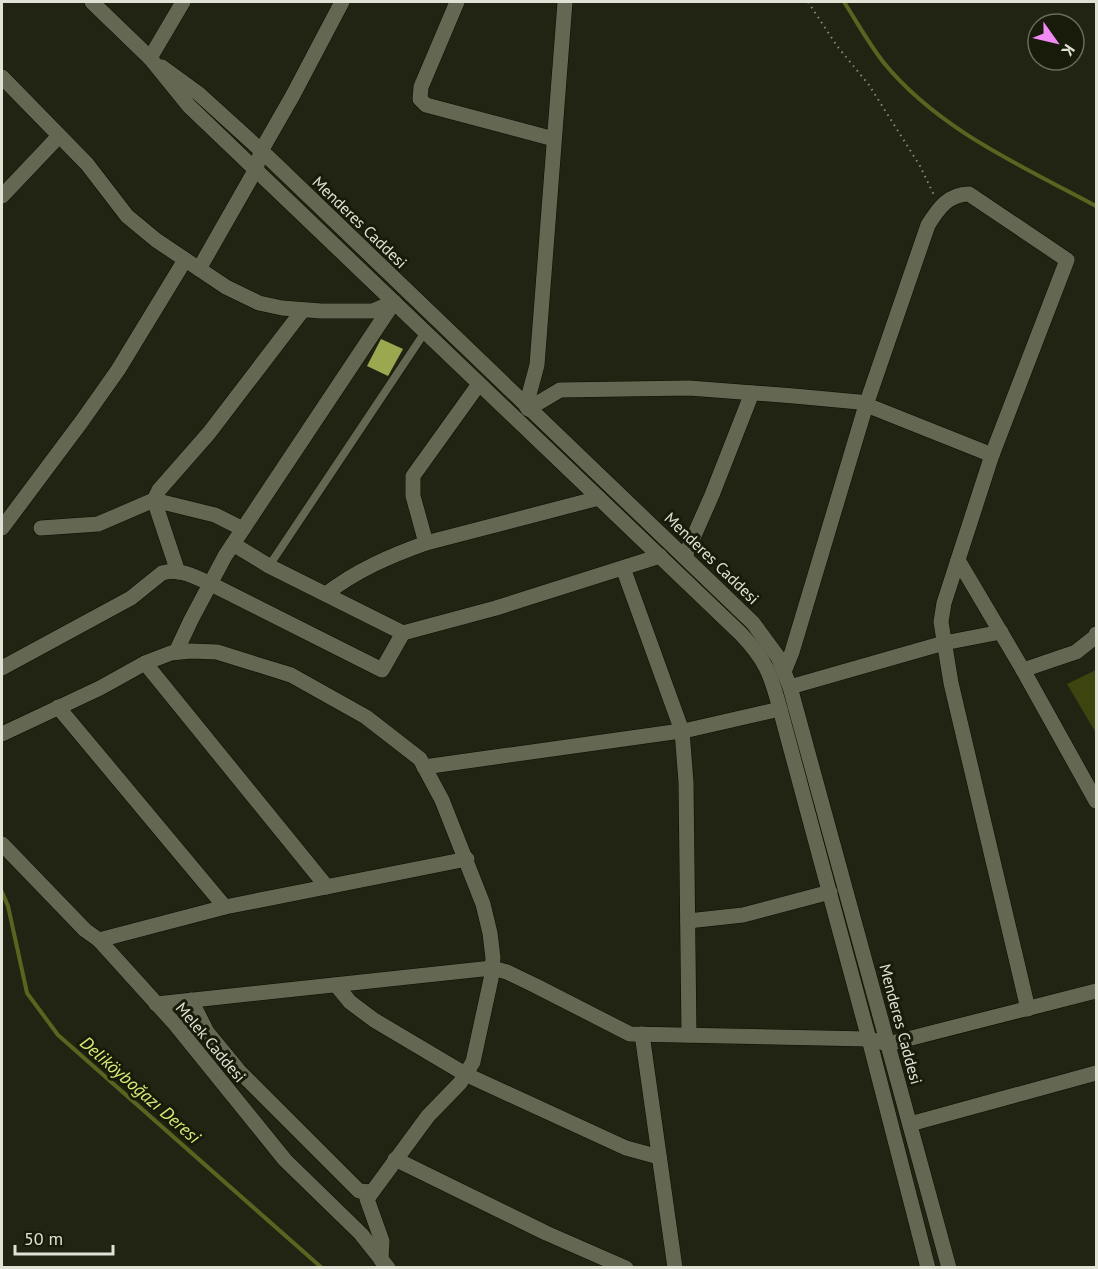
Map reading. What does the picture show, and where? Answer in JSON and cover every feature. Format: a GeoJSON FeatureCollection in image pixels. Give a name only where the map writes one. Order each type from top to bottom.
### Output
{"type":"FeatureCollection","features":[{"type":"Feature","properties":{"kind":"street","name":"Menderes Caddesi"},"geometry":{"type":"LineString","coordinates":[[92,2],[150,58],[189,106],[660,556],[756,651],[771,675],[928,1268]]}},
{"type":"Feature","properties":{"kind":"street"},"geometry":{"type":"LineString","coordinates":[[150,58],[183,2]]}},
{"type":"Feature","properties":{"kind":"street"},"geometry":{"type":"LineString","coordinates":[[199,269],[256,169],[261,151],[342,2]]}},
{"type":"Feature","properties":{"kind":"street"},"geometry":{"type":"LineString","coordinates":[[458,2],[421,87],[420,99],[426,105],[554,139]]}},
{"type":"Feature","properties":{"kind":"street"},"geometry":{"type":"LineString","coordinates":[[527,408],[537,365],[565,2]]}},
{"type":"Feature","properties":{"kind":"street","name":"Menderes Caddesi"},"geometry":{"type":"LineString","coordinates":[[150,58],[199,94],[261,151],[527,408],[685,556],[753,622],[770,644],[790,687],[949,1268]]}},
{"type":"Feature","properties":{"kind":"street"},"geometry":{"type":"LineString","coordinates":[[2,77],[87,164],[127,216],[185,260],[226,287],[259,303],[282,308],[374,310],[394,302]]}},
{"type":"Feature","properties":{"kind":"street"},"geometry":{"type":"LineString","coordinates":[[2,196],[59,136]]}},
{"type":"Feature","properties":{"kind":"street"},"geometry":{"type":"LineString","coordinates":[[784,672],[866,405],[928,225],[940,207],[958,194],[969,194],[1067,260],[992,455],[944,603],[941,622],[951,683],[1028,1009]]}},
{"type":"Feature","properties":{"kind":"street"},"geometry":{"type":"LineString","coordinates":[[2,528],[118,370],[185,260]]}},
{"type":"Feature","properties":{"kind":"street"},"geometry":{"type":"LineString","coordinates":[[176,652],[233,544],[394,302]]}},
{"type":"Feature","properties":{"kind":"street"},"geometry":{"type":"LineString","coordinates":[[178,572],[154,500],[159,490],[209,433],[303,309]]}},
{"type":"Feature","properties":{"kind":"street"},"geometry":{"type":"LineString","coordinates":[[426,543],[413,496],[413,476],[479,384]]}},
{"type":"Feature","properties":{"kind":"street"},"geometry":{"type":"LineString","coordinates":[[527,408],[560,390],[689,388],[859,402],[992,455]]}},
{"type":"Feature","properties":{"kind":"street"},"geometry":{"type":"LineString","coordinates":[[685,556],[752,393]]}},
{"type":"Feature","properties":{"kind":"street"},"geometry":{"type":"LineString","coordinates":[[326,594],[346,579],[385,558],[426,543],[598,498]]}},
{"type":"Feature","properties":{"kind":"street"},"geometry":{"type":"LineString","coordinates":[[41,528],[98,524],[154,500],[215,514],[243,530]]}},
{"type":"Feature","properties":{"kind":"street"},"geometry":{"type":"LineString","coordinates":[[233,544],[269,566],[403,633],[496,608],[660,556]]}},
{"type":"Feature","properties":{"kind":"street"},"geometry":{"type":"LineString","coordinates":[[958,560],[1096,801]]}},
{"type":"Feature","properties":{"kind":"street"},"geometry":{"type":"LineString","coordinates":[[623,568],[682,731],[686,782],[689,1035]]}},
{"type":"Feature","properties":{"kind":"street"},"geometry":{"type":"LineString","coordinates":[[2,668],[131,598],[162,573],[184,572],[382,670],[403,633]]}},
{"type":"Feature","properties":{"kind":"street"},"geometry":{"type":"LineString","coordinates":[[790,687],[944,643],[1000,632]]}},
{"type":"Feature","properties":{"kind":"street"},"geometry":{"type":"LineString","coordinates":[[1023,670],[1076,652],[1096,634]]}},
{"type":"Feature","properties":{"kind":"street"},"geometry":{"type":"LineString","coordinates":[[2,734],[100,688],[145,663],[176,652],[218,652],[291,675],[366,717],[420,759],[442,800],[467,859],[490,933],[492,968],[473,1062],[460,1083],[428,1116],[367,1199],[382,1241],[384,1264]]}},
{"type":"Feature","properties":{"kind":"street"},"geometry":{"type":"LineString","coordinates":[[145,663],[327,887]]}},
{"type":"Feature","properties":{"kind":"street"},"geometry":{"type":"LineString","coordinates":[[58,707],[225,907]]}},
{"type":"Feature","properties":{"kind":"street"},"geometry":{"type":"LineString","coordinates":[[424,767],[682,731],[780,709]]}},
{"type":"Feature","properties":{"kind":"street","name":"Melek Caddesi"},"geometry":{"type":"LineString","coordinates":[[2,844],[85,930],[99,940],[156,1004],[285,1160],[361,1234],[384,1264]]}},
{"type":"Feature","properties":{"kind":"street"},"geometry":{"type":"LineString","coordinates":[[99,940],[225,907],[467,859]]}},
{"type":"Feature","properties":{"kind":"street"},"geometry":{"type":"LineString","coordinates":[[688,921],[743,915],[830,892]]}},
{"type":"Feature","properties":{"kind":"street"},"geometry":{"type":"LineString","coordinates":[[156,1004],[492,968],[507,972],[630,1034],[869,1039],[888,1044],[1096,991]]}},
{"type":"Feature","properties":{"kind":"street"},"geometry":{"type":"LineString","coordinates":[[336,985],[350,1002],[374,1020],[465,1074],[626,1148],[659,1157]]}},
{"type":"Feature","properties":{"kind":"street"},"geometry":{"type":"LineString","coordinates":[[191,1000],[207,1032],[239,1071],[358,1191],[371,1192]]}},
{"type":"Feature","properties":{"kind":"street"},"geometry":{"type":"LineString","coordinates":[[642,1034],[675,1268]]}},
{"type":"Feature","properties":{"kind":"street"},"geometry":{"type":"LineString","coordinates":[[910,1124],[1096,1073]]}},
{"type":"Feature","properties":{"kind":"street"},"geometry":{"type":"LineString","coordinates":[[395,1159],[546,1233],[626,1268]]}},
{"type":"Feature","properties":{"kind":"lane"},"geometry":{"type":"LineString","coordinates":[[269,566],[425,332]]}},
{"type":"Feature","properties":{"kind":"path"},"geometry":{"type":"LineString","coordinates":[[808,2],[837,46],[869,85],[920,166],[940,207]]}},
{"type":"Feature","properties":{"kind":"green space"},"geometry":{"type":"Polygon","coordinates":[[[1096,670],[1096,733],[1067,684],[1096,670]]]}},
{"type":"Feature","properties":{"kind":"building"},"geometry":{"type":"Polygon","coordinates":[[[381,339],[403,349],[388,376],[367,366],[381,339]]]}},
{"type":"Feature","properties":{"kind":"waterway"},"geometry":{"type":"LineString","coordinates":[[844,2],[884,63],[930,108],[983,145],[1096,206]]}},
{"type":"Feature","properties":{"kind":"waterway","name":"Deliköyboğazı Deresi"},"geometry":{"type":"LineString","coordinates":[[2,892],[8,906],[27,993],[58,1035],[322,1268]]}}]}
